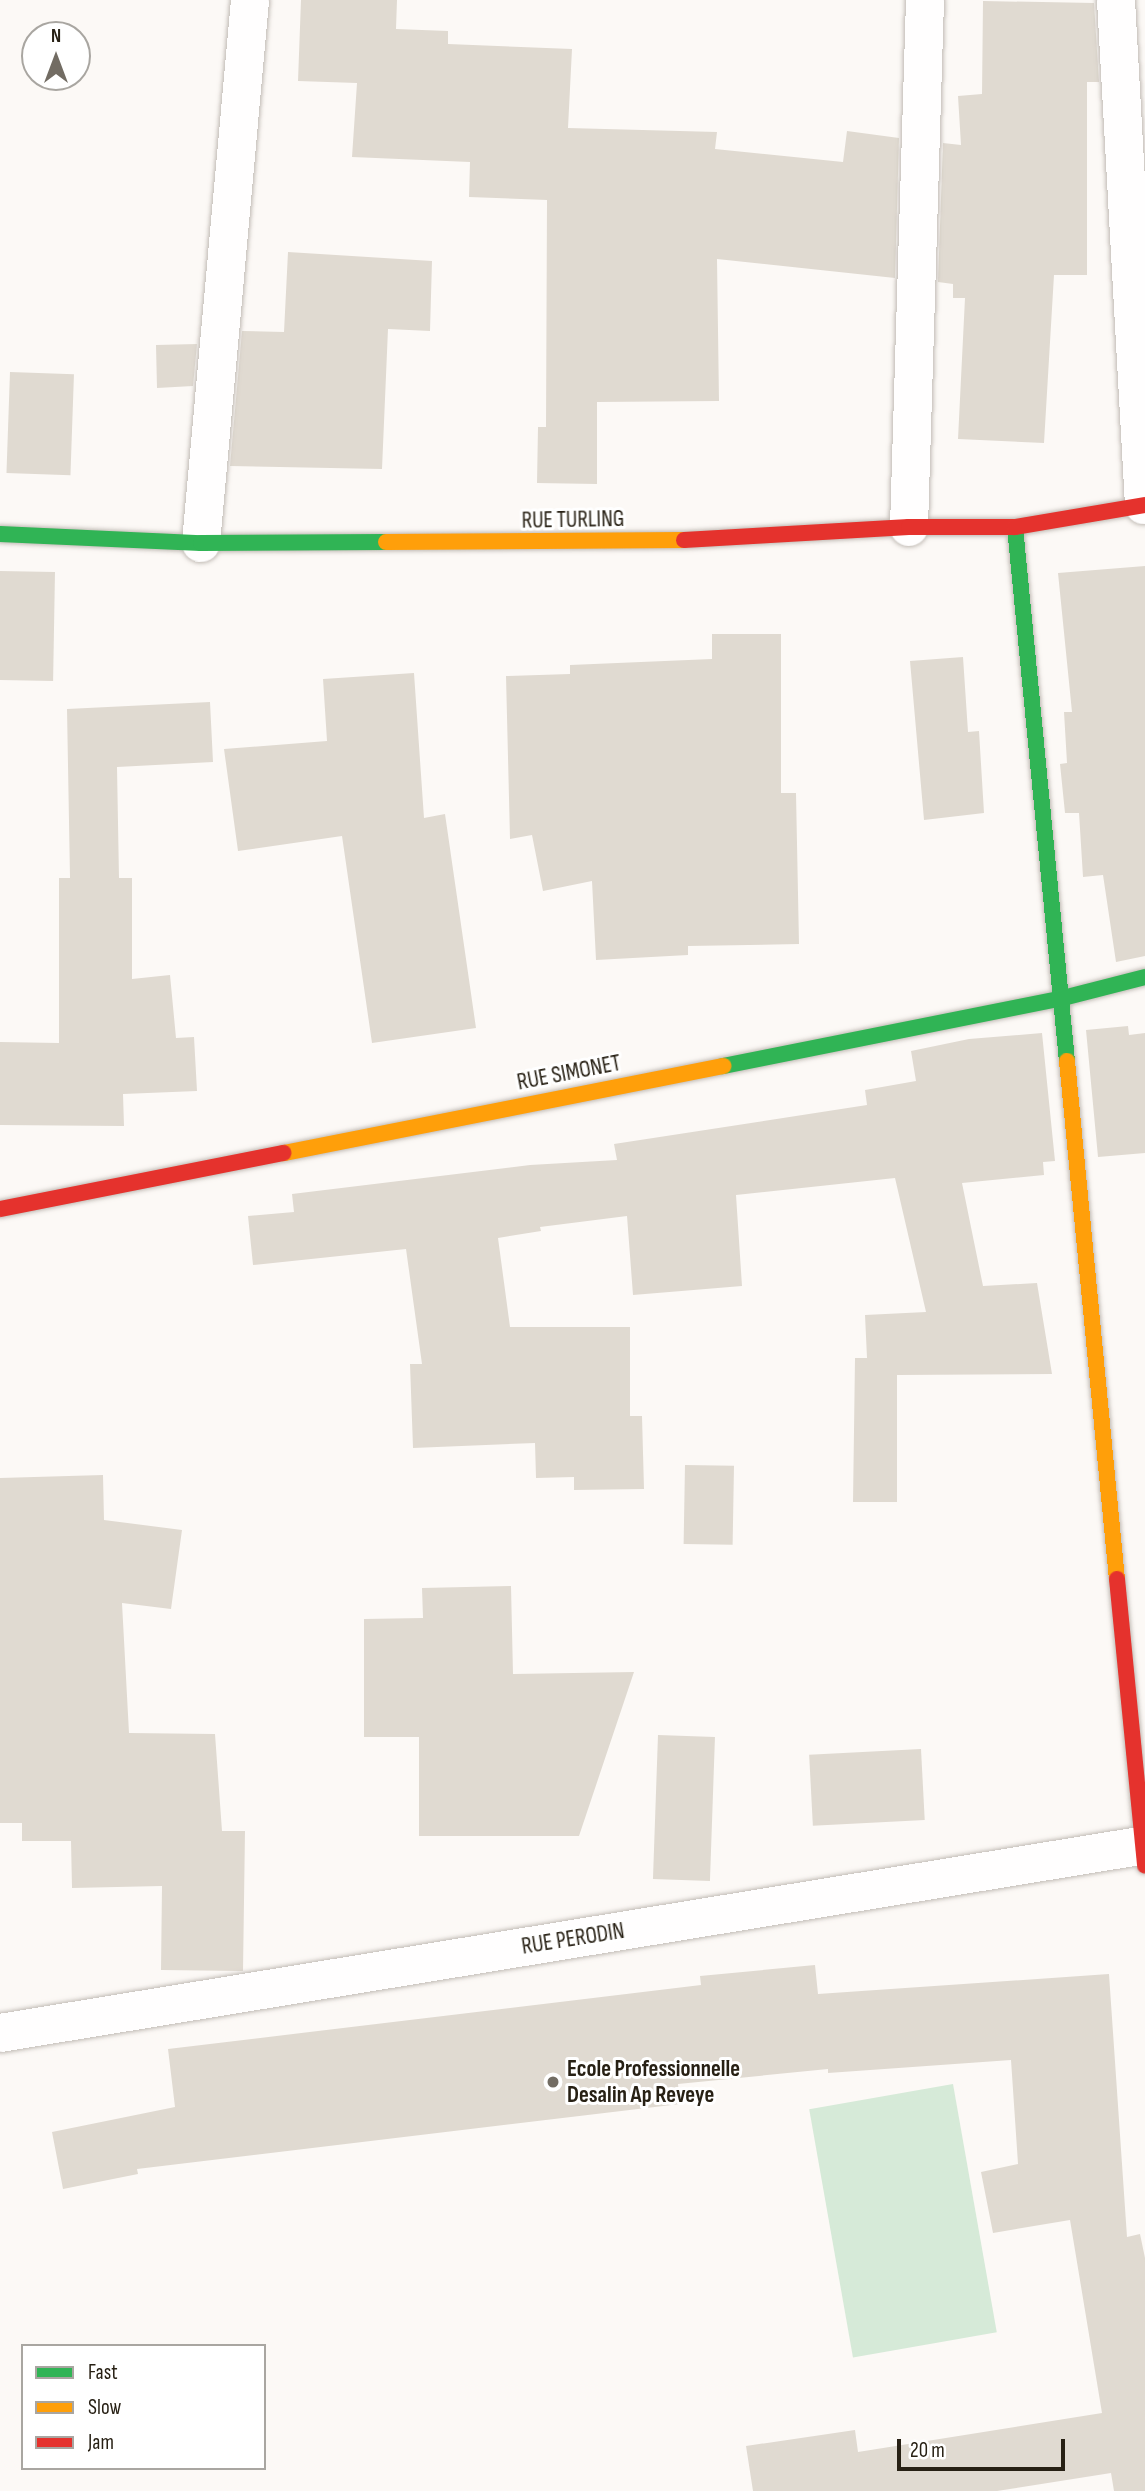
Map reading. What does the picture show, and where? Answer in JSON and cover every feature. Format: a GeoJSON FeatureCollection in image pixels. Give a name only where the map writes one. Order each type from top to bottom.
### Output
{"type":"FeatureCollection","features":[{"type":"Feature","properties":{"kind":"street"},"geometry":{"type":"LineString","coordinates":[[201,544],[250,0]]}},
{"type":"Feature","properties":{"kind":"street"},"geometry":{"type":"LineString","coordinates":[[909,527],[925,0]]}},
{"type":"Feature","properties":{"kind":"street"},"geometry":{"type":"LineString","coordinates":[[1116,0],[1144,505]]}},
{"type":"Feature","properties":{"kind":"street","name":"RUE TURLING"},"geometry":{"type":"LineString","coordinates":[[0,534],[201,544],[522,544],[708,540],[909,527],[1015,527],[1144,505]]}},
{"type":"Feature","properties":{"kind":"street"},"geometry":{"type":"LineString","coordinates":[[1015,527],[1144,1852]]}},
{"type":"Feature","properties":{"kind":"street","name":"RUE SIMONET"},"geometry":{"type":"LineString","coordinates":[[0,1209],[1059,999],[1145,977]]}},
{"type":"Feature","properties":{"kind":"street","name":"RUE PERODIN"},"geometry":{"type":"LineString","coordinates":[[0,2034],[1144,1852]]}},
{"type":"Feature","properties":{"kind":"green space"},"geometry":{"type":"Polygon","coordinates":[[[953,2084],[997,2332],[853,2358],[809,2109],[953,2084]]]}},
{"type":"Feature","properties":{"kind":"building"},"geometry":{"type":"Polygon","coordinates":[[[301,0],[397,0],[396,29],[448,31],[448,44],[572,49],[568,128],[717,132],[715,149],[843,162],[847,131],[899,138],[895,278],[717,259],[719,401],[597,402],[597,484],[537,483],[538,427],[546,427],[547,200],[469,197],[470,162],[352,157],[357,83],[298,81],[301,0]]]}},
{"type":"Feature","properties":{"kind":"building"},"geometry":{"type":"Polygon","coordinates":[[[983,1],[1094,3],[1099,82],[1087,82],[1087,275],[1054,275],[1044,443],[958,439],[965,298],[953,298],[953,284],[938,282],[943,143],[961,145],[958,96],[982,94],[983,1]]]}},
{"type":"Feature","properties":{"kind":"building"},"geometry":{"type":"Polygon","coordinates":[[[288,252],[432,261],[430,331],[388,329],[382,469],[230,466],[242,331],[284,332],[288,252]]]}},
{"type":"Feature","properties":{"kind":"building"},"geometry":{"type":"Polygon","coordinates":[[[197,344],[193,386],[157,388],[156,345],[197,344]]]}},
{"type":"Feature","properties":{"kind":"building"},"geometry":{"type":"Polygon","coordinates":[[[10,372],[74,374],[70,475],[6,473],[10,372]]]}},
{"type":"Feature","properties":{"kind":"building"},"geometry":{"type":"Polygon","coordinates":[[[1145,566],[1145,956],[1116,962],[1103,875],[1083,877],[1079,813],[1065,813],[1060,764],[1067,763],[1064,712],[1072,712],[1058,573],[1145,566]]]}},
{"type":"Feature","properties":{"kind":"building"},"geometry":{"type":"Polygon","coordinates":[[[0,571],[55,572],[53,681],[0,680],[0,571]]]}},
{"type":"Feature","properties":{"kind":"building"},"geometry":{"type":"Polygon","coordinates":[[[712,634],[781,634],[781,793],[796,793],[799,944],[688,946],[688,955],[596,960],[592,881],[543,891],[532,835],[510,839],[506,676],[570,674],[570,665],[712,659],[712,634]]]}},
{"type":"Feature","properties":{"kind":"building"},"geometry":{"type":"Polygon","coordinates":[[[963,657],[968,732],[979,731],[984,813],[924,820],[910,661],[963,657]]]}},
{"type":"Feature","properties":{"kind":"building"},"geometry":{"type":"Polygon","coordinates":[[[414,673],[424,818],[445,814],[476,1028],[372,1043],[342,836],[238,851],[224,749],[327,741],[323,679],[414,673]]]}},
{"type":"Feature","properties":{"kind":"building"},"geometry":{"type":"Polygon","coordinates":[[[210,702],[213,762],[117,767],[119,878],[132,878],[132,979],[170,975],[176,1038],[194,1037],[197,1091],[123,1094],[124,1126],[0,1125],[0,1042],[59,1043],[59,878],[70,878],[67,709],[210,702]]]}},
{"type":"Feature","properties":{"kind":"building"},"geometry":{"type":"Polygon","coordinates":[[[1128,1026],[1129,1035],[1145,1033],[1145,1153],[1098,1157],[1086,1030],[1128,1026]]]}},
{"type":"Feature","properties":{"kind":"building"},"geometry":{"type":"Polygon","coordinates":[[[1042,1033],[1055,1161],[1043,1162],[1044,1175],[962,1183],[983,1286],[1037,1283],[1052,1374],[897,1375],[897,1502],[853,1502],[855,1358],[867,1358],[865,1315],[926,1312],[895,1178],[736,1195],[742,1286],[633,1295],[627,1216],[540,1227],[541,1231],[498,1238],[510,1327],[630,1327],[630,1416],[642,1416],[644,1489],[574,1490],[574,1477],[536,1478],[535,1443],[413,1448],[410,1364],[422,1364],[406,1249],[253,1265],[248,1216],[294,1212],[292,1194],[530,1165],[617,1160],[614,1144],[867,1105],[865,1090],[916,1081],[911,1051],[969,1039],[1042,1033]]]}},
{"type":"Feature","properties":{"kind":"building"},"geometry":{"type":"Polygon","coordinates":[[[685,1465],[734,1466],[733,1545],[684,1544],[685,1465]]]}},
{"type":"Feature","properties":{"kind":"building"},"geometry":{"type":"Polygon","coordinates":[[[103,1475],[104,1520],[182,1530],[171,1609],[122,1603],[129,1733],[215,1734],[222,1831],[245,1831],[243,1971],[161,1970],[162,1886],[72,1888],[71,1841],[22,1841],[22,1823],[0,1823],[0,1478],[103,1475]]]}},
{"type":"Feature","properties":{"kind":"building"},"geometry":{"type":"Polygon","coordinates":[[[511,1586],[513,1674],[634,1672],[579,1836],[419,1836],[419,1737],[364,1737],[364,1619],[423,1618],[422,1588],[511,1586]]]}},
{"type":"Feature","properties":{"kind":"building"},"geometry":{"type":"Polygon","coordinates":[[[658,1735],[715,1737],[710,1881],[653,1879],[658,1735]]]}},
{"type":"Feature","properties":{"kind":"building"},"geometry":{"type":"Polygon","coordinates":[[[921,1749],[925,1820],[813,1826],[809,1755],[921,1749]]]}},
{"type":"Feature","properties":{"kind":"building"},"geometry":{"type":"Polygon","coordinates":[[[815,1965],[818,1994],[1109,1974],[1127,2237],[1140,2234],[1145,2258],[1145,2491],[1114,2491],[1111,2473],[997,2491],[753,2491],[746,2446],[855,2430],[858,2452],[1102,2413],[1070,2220],[993,2233],[981,2172],[1018,2164],[1011,2060],[828,2073],[828,2069],[678,2084],[680,2104],[137,2169],[138,2174],[63,2189],[52,2132],[175,2107],[168,2049],[701,1985],[700,1976],[815,1965]]]}},
{"type":"Feature","properties":{"kind":"traffic: fast"},"geometry":{"type":"LineString","coordinates":[[1015,527],[1067,1061]]}},
{"type":"Feature","properties":{"kind":"traffic: fast"},"geometry":{"type":"LineString","coordinates":[[0,534],[201,543],[386,542]]}},
{"type":"Feature","properties":{"kind":"traffic: fast"},"geometry":{"type":"LineString","coordinates":[[723,1066],[1059,999],[1145,977]]}},
{"type":"Feature","properties":{"kind":"traffic: slow"},"geometry":{"type":"LineString","coordinates":[[386,542],[684,540]]}},
{"type":"Feature","properties":{"kind":"traffic: slow"},"geometry":{"type":"LineString","coordinates":[[1067,1061],[1117,1579]]}},
{"type":"Feature","properties":{"kind":"traffic: slow"},"geometry":{"type":"LineString","coordinates":[[284,1153],[723,1066]]}},
{"type":"Feature","properties":{"kind":"traffic: jam"},"geometry":{"type":"LineString","coordinates":[[684,540],[909,527],[1015,527],[1145,505]]}},
{"type":"Feature","properties":{"kind":"traffic: jam"},"geometry":{"type":"LineString","coordinates":[[0,1209],[284,1153]]}},
{"type":"Feature","properties":{"kind":"traffic: jam"},"geometry":{"type":"LineString","coordinates":[[1117,1579],[1145,1866]]}},
{"type":"Feature","properties":{"kind":"place","name":"Ecole Professionnelle Desalin Ap Reveye"},"geometry":{"type":"Point","coordinates":[553,2082]}}]}
